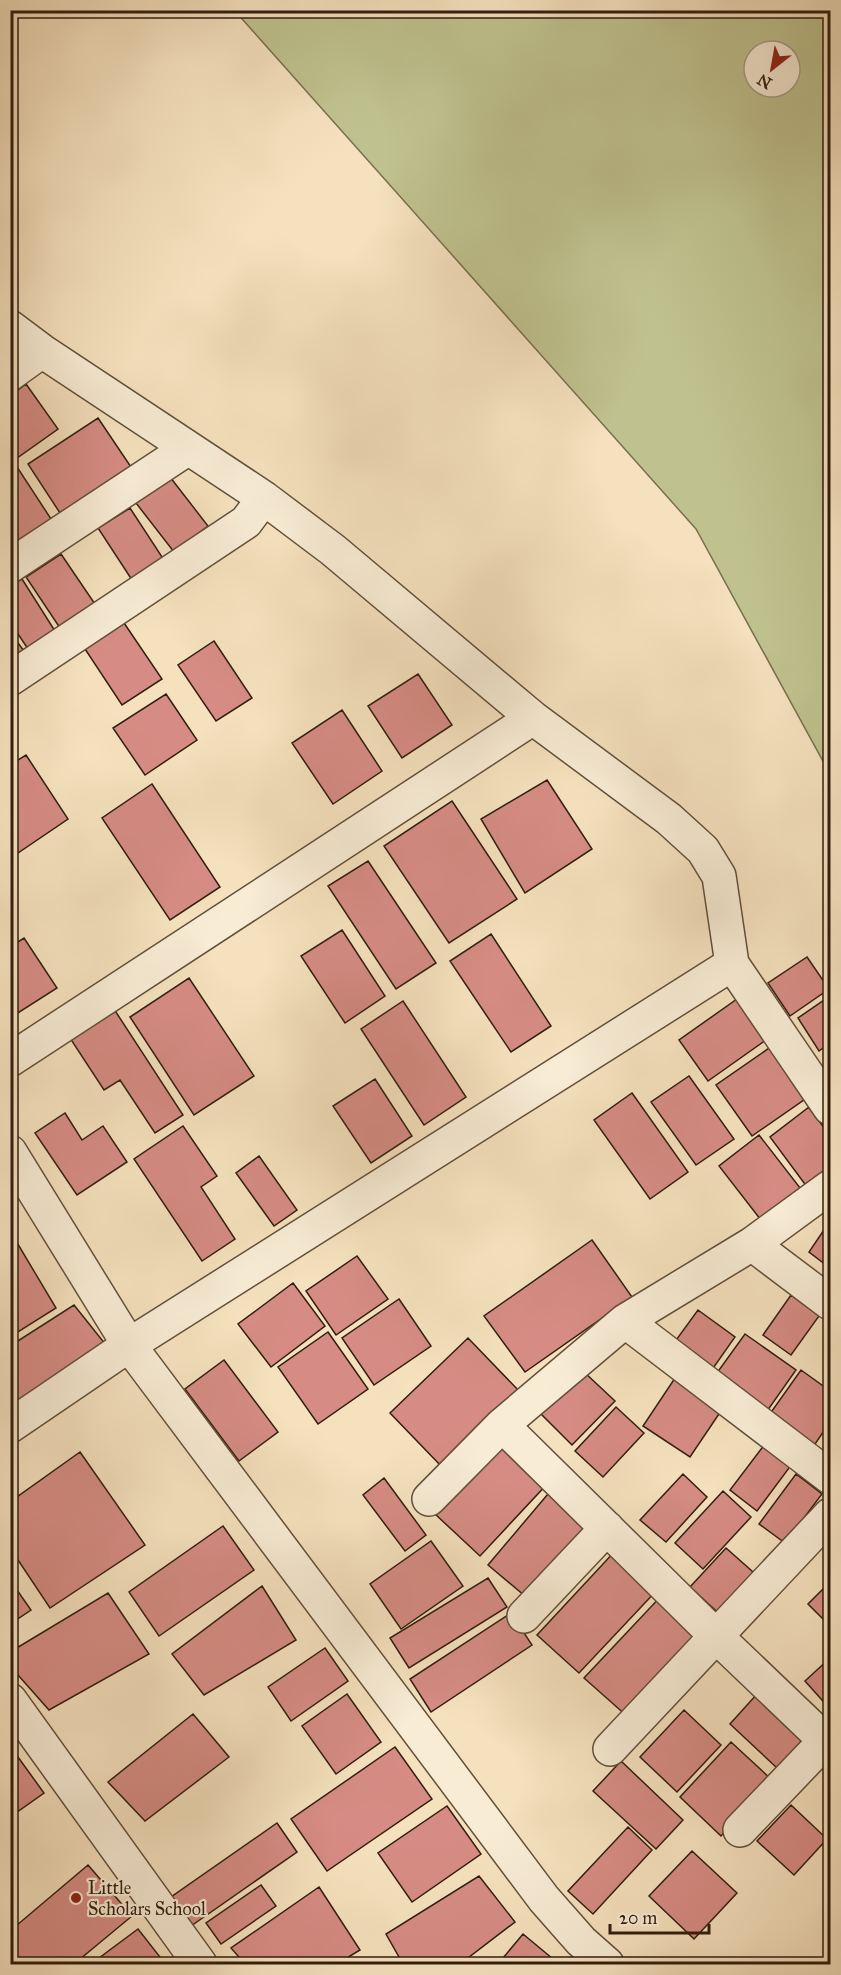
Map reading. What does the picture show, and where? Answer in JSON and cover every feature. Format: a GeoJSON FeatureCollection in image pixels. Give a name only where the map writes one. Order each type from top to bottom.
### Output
{"type":"FeatureCollection","features":[{"type":"Feature","properties":{"kind":"street"},"geometry":{"type":"LineString","coordinates":[[10,327],[187,449],[264,498],[333,550],[533,718],[669,819],[703,850],[719,876],[732,964],[831,1108]]}},
{"type":"Feature","properties":{"kind":"street"},"geometry":{"type":"LineString","coordinates":[[10,374],[42,351]]}},
{"type":"Feature","properties":{"kind":"street"},"geometry":{"type":"LineString","coordinates":[[10,566],[187,449]]}},
{"type":"Feature","properties":{"kind":"street"},"geometry":{"type":"LineString","coordinates":[[10,679],[246,522],[264,498]]}},
{"type":"Feature","properties":{"kind":"street"},"geometry":{"type":"LineString","coordinates":[[10,1060],[533,718]]}},
{"type":"Feature","properties":{"kind":"street"},"geometry":{"type":"LineString","coordinates":[[10,1426],[129,1345],[732,964]]}},
{"type":"Feature","properties":{"kind":"street"},"geometry":{"type":"LineString","coordinates":[[10,1152],[129,1345],[544,1899],[581,1941],[607,1965]]}},
{"type":"Feature","properties":{"kind":"street"},"geometry":{"type":"LineString","coordinates":[[429,1499],[502,1425],[625,1321],[752,1244],[831,1187]]}},
{"type":"Feature","properties":{"kind":"street"},"geometry":{"type":"LineString","coordinates":[[752,1244],[831,1303]]}},
{"type":"Feature","properties":{"kind":"street"},"geometry":{"type":"LineString","coordinates":[[625,1321],[831,1477]]}},
{"type":"Feature","properties":{"kind":"street"},"geometry":{"type":"LineString","coordinates":[[502,1425],[717,1637],[829,1741],[740,1830]]}},
{"type":"Feature","properties":{"kind":"street"},"geometry":{"type":"LineString","coordinates":[[610,1749],[831,1515]]}},
{"type":"Feature","properties":{"kind":"street"},"geometry":{"type":"LineString","coordinates":[[524,1616],[607,1528]]}},
{"type":"Feature","properties":{"kind":"street"},"geometry":{"type":"LineString","coordinates":[[10,1700],[197,1964]]}},
{"type":"Feature","properties":{"kind":"green space"},"geometry":{"type":"Polygon","coordinates":[[[235,11],[830,11],[830,774],[696,529],[235,11]]]}},
{"type":"Feature","properties":{"kind":"building"},"geometry":{"type":"Polygon","coordinates":[[[26,384],[58,429],[10,463],[10,396],[26,384]]]}},
{"type":"Feature","properties":{"kind":"building"},"geometry":{"type":"Polygon","coordinates":[[[98,418],[131,467],[60,513],[28,464],[98,418]]]}},
{"type":"Feature","properties":{"kind":"building"},"geometry":{"type":"Polygon","coordinates":[[[17,467],[53,522],[10,550],[10,471],[17,467]]]}},
{"type":"Feature","properties":{"kind":"building"},"geometry":{"type":"Polygon","coordinates":[[[170,477],[208,526],[174,552],[136,503],[170,477]]]}},
{"type":"Feature","properties":{"kind":"building"},"geometry":{"type":"Polygon","coordinates":[[[130,508],[164,560],[132,580],[98,528],[130,508]]]}},
{"type":"Feature","properties":{"kind":"building"},"geometry":{"type":"Polygon","coordinates":[[[61,554],[97,607],[62,631],[26,577],[61,554]]]}},
{"type":"Feature","properties":{"kind":"building"},"geometry":{"type":"Polygon","coordinates":[[[22,579],[55,631],[28,649],[10,622],[10,587],[22,579]]]}},
{"type":"Feature","properties":{"kind":"building"},"geometry":{"type":"Polygon","coordinates":[[[122,620],[162,679],[122,705],[83,646],[122,620]]]}},
{"type":"Feature","properties":{"kind":"building"},"geometry":{"type":"Polygon","coordinates":[[[10,632],[24,651],[10,661],[10,632]]]}},
{"type":"Feature","properties":{"kind":"building"},"geometry":{"type":"Polygon","coordinates":[[[214,641],[252,698],[216,721],[178,665],[214,641]]]}},
{"type":"Feature","properties":{"kind":"building"},"geometry":{"type":"Polygon","coordinates":[[[418,674],[452,725],[402,758],[368,706],[418,674]]]}},
{"type":"Feature","properties":{"kind":"building"},"geometry":{"type":"Polygon","coordinates":[[[166,694],[197,740],[145,775],[113,728],[166,694]]]}},
{"type":"Feature","properties":{"kind":"building"},"geometry":{"type":"Polygon","coordinates":[[[342,710],[382,771],[333,804],[292,743],[342,710]]]}},
{"type":"Feature","properties":{"kind":"building"},"geometry":{"type":"Polygon","coordinates":[[[26,755],[68,819],[15,855],[10,849],[10,765],[26,755]]]}},
{"type":"Feature","properties":{"kind":"building"},"geometry":{"type":"Polygon","coordinates":[[[547,780],[592,849],[525,893],[481,819],[547,780]]]}},
{"type":"Feature","properties":{"kind":"building"},"geometry":{"type":"Polygon","coordinates":[[[152,784],[220,887],[170,920],[102,818],[152,784]]]}},
{"type":"Feature","properties":{"kind":"building"},"geometry":{"type":"Polygon","coordinates":[[[452,801],[517,899],[449,943],[384,846],[452,801]]]}},
{"type":"Feature","properties":{"kind":"building"},"geometry":{"type":"Polygon","coordinates":[[[368,861],[436,963],[396,989],[328,886],[368,861]]]}},
{"type":"Feature","properties":{"kind":"building"},"geometry":{"type":"Polygon","coordinates":[[[342,930],[385,996],[345,1023],[301,956],[342,930]]]}},
{"type":"Feature","properties":{"kind":"building"},"geometry":{"type":"Polygon","coordinates":[[[491,934],[551,1026],[511,1052],[450,961],[491,934]]]}},
{"type":"Feature","properties":{"kind":"building"},"geometry":{"type":"Polygon","coordinates":[[[24,938],[57,988],[10,1018],[10,947],[24,938]]]}},
{"type":"Feature","properties":{"kind":"building"},"geometry":{"type":"Polygon","coordinates":[[[807,957],[829,989],[790,1016],[768,983],[807,957]]]}},
{"type":"Feature","properties":{"kind":"building"},"geometry":{"type":"Polygon","coordinates":[[[189,978],[254,1076],[194,1115],[130,1017],[189,978]]]}},
{"type":"Feature","properties":{"kind":"building"},"geometry":{"type":"Polygon","coordinates":[[[830,996],[830,1043],[819,1051],[798,1018],[830,996]]]}},
{"type":"Feature","properties":{"kind":"building"},"geometry":{"type":"Polygon","coordinates":[[[737,999],[766,1040],[708,1081],[679,1040],[737,999]]]}},
{"type":"Feature","properties":{"kind":"building"},"geometry":{"type":"Polygon","coordinates":[[[403,1001],[466,1097],[424,1125],[361,1029],[403,1001]]]}},
{"type":"Feature","properties":{"kind":"building"},"geometry":{"type":"Polygon","coordinates":[[[112,1006],[183,1115],[155,1133],[120,1080],[104,1090],[68,1035],[112,1006]]]}},
{"type":"Feature","properties":{"kind":"building"},"geometry":{"type":"Polygon","coordinates":[[[775,1044],[811,1095],[752,1136],[716,1085],[775,1044]]]}},
{"type":"Feature","properties":{"kind":"building"},"geometry":{"type":"Polygon","coordinates":[[[689,1076],[734,1139],[696,1165],[651,1102],[689,1076]]]}},
{"type":"Feature","properties":{"kind":"building"},"geometry":{"type":"Polygon","coordinates":[[[375,1079],[412,1136],[371,1163],[333,1106],[375,1079]]]}},
{"type":"Feature","properties":{"kind":"building"},"geometry":{"type":"Polygon","coordinates":[[[632,1093],[688,1172],[650,1199],[594,1120],[632,1093]]]}},
{"type":"Feature","properties":{"kind":"building"},"geometry":{"type":"Polygon","coordinates":[[[809,1107],[830,1136],[830,1176],[810,1191],[770,1137],[809,1107]]]}},
{"type":"Feature","properties":{"kind":"building"},"geometry":{"type":"Polygon","coordinates":[[[65,1113],[82,1140],[103,1126],[127,1162],[77,1195],[35,1133],[65,1113]]]}},
{"type":"Feature","properties":{"kind":"building"},"geometry":{"type":"Polygon","coordinates":[[[183,1126],[217,1176],[201,1187],[235,1239],[202,1261],[134,1159],[183,1126]]]}},
{"type":"Feature","properties":{"kind":"building"},"geometry":{"type":"Polygon","coordinates":[[[759,1135],[804,1193],[764,1224],[719,1166],[759,1135]]]}},
{"type":"Feature","properties":{"kind":"building"},"geometry":{"type":"Polygon","coordinates":[[[259,1156],[297,1210],[274,1226],[236,1173],[259,1156]]]}},
{"type":"Feature","properties":{"kind":"building"},"geometry":{"type":"Polygon","coordinates":[[[830,1221],[830,1268],[809,1252],[830,1221]]]}},
{"type":"Feature","properties":{"kind":"building"},"geometry":{"type":"Polygon","coordinates":[[[592,1240],[632,1297],[525,1372],[484,1316],[592,1240]]]}},
{"type":"Feature","properties":{"kind":"building"},"geometry":{"type":"Polygon","coordinates":[[[16,1241],[56,1308],[10,1337],[10,1245],[16,1241]]]}},
{"type":"Feature","properties":{"kind":"building"},"geometry":{"type":"Polygon","coordinates":[[[357,1256],[388,1299],[336,1335],[306,1291],[357,1256]]]}},
{"type":"Feature","properties":{"kind":"building"},"geometry":{"type":"Polygon","coordinates":[[[293,1283],[325,1326],[271,1367],[238,1324],[293,1283]]]}},
{"type":"Feature","properties":{"kind":"building"},"geometry":{"type":"Polygon","coordinates":[[[791,1295],[819,1316],[791,1355],[763,1335],[791,1295]]]}},
{"type":"Feature","properties":{"kind":"building"},"geometry":{"type":"Polygon","coordinates":[[[399,1299],[431,1346],[374,1385],[342,1338],[399,1299]]]}},
{"type":"Feature","properties":{"kind":"building"},"geometry":{"type":"Polygon","coordinates":[[[74,1305],[106,1345],[10,1409],[10,1346],[74,1305]]]}},
{"type":"Feature","properties":{"kind":"building"},"geometry":{"type":"Polygon","coordinates":[[[698,1310],[735,1337],[709,1374],[671,1347],[698,1310]]]}},
{"type":"Feature","properties":{"kind":"building"},"geometry":{"type":"Polygon","coordinates":[[[328,1332],[368,1389],[318,1424],[278,1367],[328,1332]]]}},
{"type":"Feature","properties":{"kind":"building"},"geometry":{"type":"Polygon","coordinates":[[[745,1334],[796,1370],[765,1414],[714,1377],[745,1334]]]}},
{"type":"Feature","properties":{"kind":"building"},"geometry":{"type":"Polygon","coordinates":[[[468,1338],[520,1392],[442,1467],[390,1413],[468,1338]]]}},
{"type":"Feature","properties":{"kind":"building"},"geometry":{"type":"Polygon","coordinates":[[[224,1360],[278,1432],[239,1461],[185,1389],[224,1360]]]}},
{"type":"Feature","properties":{"kind":"building"},"geometry":{"type":"Polygon","coordinates":[[[801,1370],[830,1391],[830,1422],[811,1450],[767,1418],[801,1370]]]}},
{"type":"Feature","properties":{"kind":"building"},"geometry":{"type":"Polygon","coordinates":[[[583,1371],[615,1401],[572,1445],[541,1414],[583,1371]]]}},
{"type":"Feature","properties":{"kind":"building"},"geometry":{"type":"Polygon","coordinates":[[[675,1378],[723,1408],[690,1457],[643,1426],[675,1378]]]}},
{"type":"Feature","properties":{"kind":"building"},"geometry":{"type":"Polygon","coordinates":[[[616,1407],[644,1433],[603,1477],[575,1451],[616,1407]]]}},
{"type":"Feature","properties":{"kind":"building"},"geometry":{"type":"Polygon","coordinates":[[[504,1440],[549,1482],[480,1556],[435,1514],[504,1440]]]}},
{"type":"Feature","properties":{"kind":"building"},"geometry":{"type":"Polygon","coordinates":[[[765,1444],[792,1464],[757,1511],[730,1490],[765,1444]]]}},
{"type":"Feature","properties":{"kind":"building"},"geometry":{"type":"Polygon","coordinates":[[[80,1452],[145,1545],[50,1608],[10,1548],[10,1502],[80,1452]]]}},
{"type":"Feature","properties":{"kind":"building"},"geometry":{"type":"Polygon","coordinates":[[[683,1474],[707,1497],[666,1542],[640,1520],[683,1474]]]}},
{"type":"Feature","properties":{"kind":"building"},"geometry":{"type":"Polygon","coordinates":[[[796,1474],[822,1494],[785,1543],[759,1524],[796,1474]]]}},
{"type":"Feature","properties":{"kind":"building"},"geometry":{"type":"Polygon","coordinates":[[[384,1478],[426,1535],[405,1551],[363,1495],[384,1478]]]}},
{"type":"Feature","properties":{"kind":"building"},"geometry":{"type":"Polygon","coordinates":[[[553,1488],[596,1524],[531,1601],[488,1565],[553,1488]]]}},
{"type":"Feature","properties":{"kind":"building"},"geometry":{"type":"Polygon","coordinates":[[[723,1491],[751,1517],[703,1569],[675,1543],[723,1491]]]}},
{"type":"Feature","properties":{"kind":"building"},"geometry":{"type":"Polygon","coordinates":[[[223,1526],[254,1570],[159,1636],[129,1592],[223,1526]]]}},
{"type":"Feature","properties":{"kind":"building"},"geometry":{"type":"Polygon","coordinates":[[[431,1541],[463,1586],[401,1629],[370,1584],[431,1541]]]}},
{"type":"Feature","properties":{"kind":"building"},"geometry":{"type":"Polygon","coordinates":[[[726,1548],[761,1579],[724,1618],[690,1587],[726,1548]]]}},
{"type":"Feature","properties":{"kind":"building"},"geometry":{"type":"Polygon","coordinates":[[[616,1550],[658,1589],[579,1673],[537,1635],[616,1550]]]}},
{"type":"Feature","properties":{"kind":"building"},"geometry":{"type":"Polygon","coordinates":[[[488,1578],[507,1607],[409,1668],[390,1638],[488,1578]]]}},
{"type":"Feature","properties":{"kind":"building"},"geometry":{"type":"Polygon","coordinates":[[[10,1580],[31,1610],[10,1624],[10,1580]]]}},
{"type":"Feature","properties":{"kind":"building"},"geometry":{"type":"Polygon","coordinates":[[[830,1582],[830,1626],[808,1604],[830,1582]]]}},
{"type":"Feature","properties":{"kind":"building"},"geometry":{"type":"Polygon","coordinates":[[[262,1586],[296,1640],[204,1695],[172,1654],[262,1586]]]}},
{"type":"Feature","properties":{"kind":"building"},"geometry":{"type":"Polygon","coordinates":[[[108,1593],[149,1654],[49,1710],[10,1666],[10,1652],[108,1593]]]}},
{"type":"Feature","properties":{"kind":"building"},"geometry":{"type":"Polygon","coordinates":[[[664,1593],[705,1634],[628,1717],[584,1678],[664,1593]]]}},
{"type":"Feature","properties":{"kind":"building"},"geometry":{"type":"Polygon","coordinates":[[[511,1613],[532,1645],[431,1712],[410,1679],[511,1613]]]}},
{"type":"Feature","properties":{"kind":"building"},"geometry":{"type":"Polygon","coordinates":[[[325,1648],[348,1681],[291,1721],[268,1687],[325,1648]]]}},
{"type":"Feature","properties":{"kind":"building"},"geometry":{"type":"Polygon","coordinates":[[[830,1658],[830,1709],[805,1681],[830,1658]]]}},
{"type":"Feature","properties":{"kind":"building"},"geometry":{"type":"Polygon","coordinates":[[[347,1694],[381,1742],[336,1774],[302,1726],[347,1694]]]}},
{"type":"Feature","properties":{"kind":"building"},"geometry":{"type":"Polygon","coordinates":[[[757,1694],[804,1739],[777,1768],[730,1724],[757,1694]]]}},
{"type":"Feature","properties":{"kind":"building"},"geometry":{"type":"Polygon","coordinates":[[[684,1710],[721,1745],[677,1792],[640,1757],[684,1710]]]}},
{"type":"Feature","properties":{"kind":"building"},"geometry":{"type":"Polygon","coordinates":[[[193,1714],[229,1757],[145,1821],[108,1782],[193,1714]]]}},
{"type":"Feature","properties":{"kind":"building"},"geometry":{"type":"Polygon","coordinates":[[[731,1742],[772,1780],[721,1836],[680,1797],[731,1742]]]}},
{"type":"Feature","properties":{"kind":"building"},"geometry":{"type":"Polygon","coordinates":[[[10,1746],[44,1793],[10,1817],[10,1746]]]}},
{"type":"Feature","properties":{"kind":"building"},"geometry":{"type":"Polygon","coordinates":[[[395,1747],[432,1799],[327,1871],[291,1819],[395,1747]]]}},
{"type":"Feature","properties":{"kind":"building"},"geometry":{"type":"Polygon","coordinates":[[[621,1761],[683,1820],[656,1849],[593,1791],[621,1761]]]}},
{"type":"Feature","properties":{"kind":"building"},"geometry":{"type":"Polygon","coordinates":[[[791,1805],[827,1839],[794,1875],[757,1841],[791,1805]]]}},
{"type":"Feature","properties":{"kind":"building"},"geometry":{"type":"Polygon","coordinates":[[[447,1806],[481,1854],[412,1902],[378,1853],[447,1806]]]}},
{"type":"Feature","properties":{"kind":"building"},"geometry":{"type":"Polygon","coordinates":[[[277,1823],[297,1852],[191,1926],[171,1897],[277,1823]]]}},
{"type":"Feature","properties":{"kind":"building"},"geometry":{"type":"Polygon","coordinates":[[[628,1827],[652,1850],[593,1914],[568,1891],[628,1827]]]}},
{"type":"Feature","properties":{"kind":"building"},"geometry":{"type":"Polygon","coordinates":[[[692,1851],[737,1893],[694,1939],[649,1896],[692,1851]]]}},
{"type":"Feature","properties":{"kind":"building"},"geometry":{"type":"Polygon","coordinates":[[[88,1865],[132,1916],[74,1964],[10,1964],[10,1931],[88,1865]]]}},
{"type":"Feature","properties":{"kind":"building"},"geometry":{"type":"Polygon","coordinates":[[[479,1876],[515,1922],[460,1964],[403,1964],[386,1934],[479,1876]]]}},
{"type":"Feature","properties":{"kind":"building"},"geometry":{"type":"Polygon","coordinates":[[[261,1885],[276,1906],[221,1944],[206,1923],[261,1885]]]}},
{"type":"Feature","properties":{"kind":"building"},"geometry":{"type":"Polygon","coordinates":[[[319,1887],[360,1950],[337,1964],[245,1964],[231,1948],[319,1887]]]}},
{"type":"Feature","properties":{"kind":"building"},"geometry":{"type":"Polygon","coordinates":[[[138,1929],[160,1957],[151,1964],[91,1964],[138,1929]]]}},
{"type":"Feature","properties":{"kind":"building"},"geometry":{"type":"Polygon","coordinates":[[[523,1934],[559,1964],[498,1964],[523,1934]]]}},
{"type":"Feature","properties":{"kind":"place","name":"Little Scholars School"},"geometry":{"type":"Point","coordinates":[76,1898]}}]}
